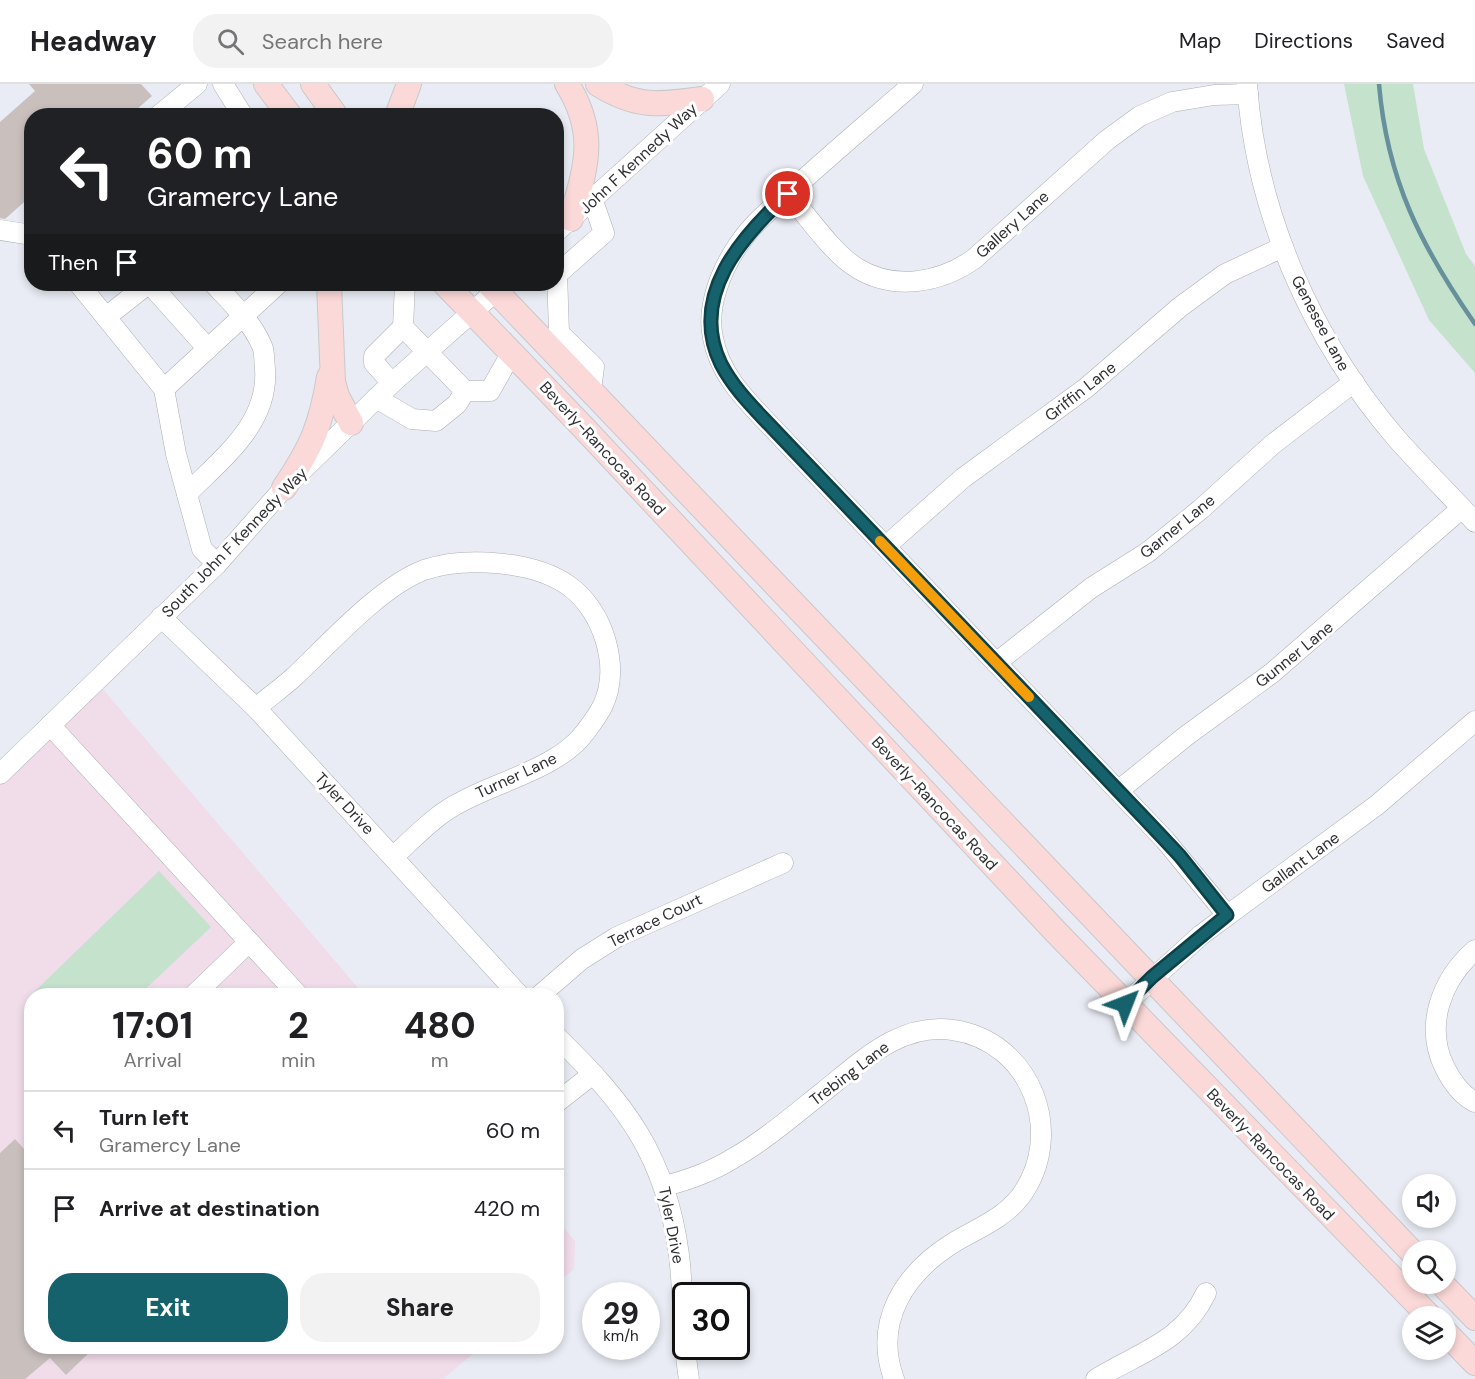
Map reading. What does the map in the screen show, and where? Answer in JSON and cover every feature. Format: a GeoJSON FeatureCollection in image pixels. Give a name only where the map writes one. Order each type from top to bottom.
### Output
{"type":"FeatureCollection","features":[{"type":"Feature","properties":{"kind":"main road"},"geometry":{"type":"LineString","coordinates":[[266,84],[284,108]]}},
{"type":"Feature","properties":{"kind":"main road"},"geometry":{"type":"LineString","coordinates":[[313,84],[330,108]]}},
{"type":"Feature","properties":{"kind":"main road"},"geometry":{"type":"LineString","coordinates":[[400,108],[409,84]]}},
{"type":"Feature","properties":{"kind":"main road"},"geometry":{"type":"LineString","coordinates":[[564,226],[587,164],[588,147],[578,101],[567,84]]}},
{"type":"Feature","properties":{"kind":"main road"},"geometry":{"type":"LineString","coordinates":[[598,84],[612,93],[635,101],[660,105],[711,91]]}},
{"type":"Feature","properties":{"kind":"main road"},"geometry":{"type":"LineString","coordinates":[[329,291],[331,363],[337,396],[351,423]]}},
{"type":"Feature","properties":{"kind":"main road","name":"Beverly-Rancocas Road"},"geometry":{"type":"LineString","coordinates":[[452,291],[512,352],[1125,1004],[1419,1306]]}},
{"type":"Feature","properties":{"kind":"main road","name":"Beverly-Rancocas Road"},"geometry":{"type":"LineString","coordinates":[[501,291],[553,339],[591,390],[1402,1241]]}},
{"type":"Feature","properties":{"kind":"main road"},"geometry":{"type":"LineString","coordinates":[[284,489],[309,450],[323,417],[331,363]]}},
{"type":"Feature","properties":{"kind":"main road"},"geometry":{"type":"LineString","coordinates":[[1452,1294],[1475,1318]]}},
{"type":"Feature","properties":{"kind":"main road"},"geometry":{"type":"LineString","coordinates":[[1456,1343],[1475,1363]]}},
{"type":"Feature","properties":{"kind":"street"},"geometry":{"type":"LineString","coordinates":[[175,108],[196,84]]}},
{"type":"Feature","properties":{"kind":"street"},"geometry":{"type":"LineString","coordinates":[[223,84],[238,108]]}},
{"type":"Feature","properties":{"kind":"street"},"geometry":{"type":"LineString","coordinates":[[913,84],[752,227],[727,263],[718,284],[710,321],[720,362],[736,389],[1180,856],[1227,915]]}},
{"type":"Feature","properties":{"kind":"street","name":"Gallery Lane"},"geometry":{"type":"LineString","coordinates":[[788,194],[840,253],[857,268],[887,280],[921,282],[958,270],[974,259],[1107,140],[1140,116],[1173,102],[1247,89]]}},
{"type":"Feature","properties":{"kind":"street","name":"Genesee Lane"},"geometry":{"type":"LineString","coordinates":[[1247,89],[1264,191],[1283,247],[1322,331],[1354,382],[1397,438],[1468,515]]}},
{"type":"Feature","properties":{"kind":"street","name":"John F Kennedy Way"},"geometry":{"type":"LineString","coordinates":[[564,226],[711,91]]}},
{"type":"Feature","properties":{"kind":"street"},"geometry":{"type":"LineString","coordinates":[[564,266],[604,233],[593,201]]}},
{"type":"Feature","properties":{"kind":"street","name":"Griffin Lane"},"geometry":{"type":"LineString","coordinates":[[886,546],[963,478],[1086,388],[1180,307],[1225,274],[1283,247]]}},
{"type":"Feature","properties":{"kind":"street"},"geometry":{"type":"LineString","coordinates":[[85,291],[164,389],[187,494],[202,549],[216,564]]}},
{"type":"Feature","properties":{"kind":"street"},"geometry":{"type":"LineString","coordinates":[[106,317],[140,291]]}},
{"type":"Feature","properties":{"kind":"street"},"geometry":{"type":"LineString","coordinates":[[155,291],[208,349]]}},
{"type":"Feature","properties":{"kind":"street"},"geometry":{"type":"LineString","coordinates":[[187,494],[247,434],[259,410],[266,382],[263,347],[243,316],[220,291]]}},
{"type":"Feature","properties":{"kind":"street"},"geometry":{"type":"LineString","coordinates":[[164,389],[268,291]]}},
{"type":"Feature","properties":{"kind":"street"},"geometry":{"type":"LineString","coordinates":[[392,382],[374,363],[374,356],[403,327],[405,291]]}},
{"type":"Feature","properties":{"kind":"street"},"geometry":{"type":"LineString","coordinates":[[472,313],[492,291]]}},
{"type":"Feature","properties":{"kind":"street"},"geometry":{"type":"LineString","coordinates":[[553,339],[556,291]]}},
{"type":"Feature","properties":{"kind":"street","name":"South John F Kennedy Way"},"geometry":{"type":"LineString","coordinates":[[0,774],[216,564],[284,489],[392,382],[472,313]]}},
{"type":"Feature","properties":{"kind":"street"},"geometry":{"type":"LineString","coordinates":[[403,327],[465,391],[490,391],[512,352]]}},
{"type":"Feature","properties":{"kind":"street","name":"Garner Lane"},"geometry":{"type":"LineString","coordinates":[[996,663],[1091,588],[1148,552],[1201,509],[1273,444],[1354,382]]}},
{"type":"Feature","properties":{"kind":"street"},"geometry":{"type":"LineString","coordinates":[[376,398],[412,419],[436,421],[457,404],[465,391]]}},
{"type":"Feature","properties":{"kind":"street","name":"Gunner Lane"},"geometry":{"type":"LineString","coordinates":[[1118,791],[1186,736],[1272,673],[1468,515]]}},
{"type":"Feature","properties":{"kind":"street","name":"Turner Lane"},"geometry":{"type":"LineString","coordinates":[[256,708],[385,594],[424,570],[446,565],[479,564],[533,569],[571,587],[585,602],[604,637],[610,677],[604,704],[585,733],[572,747],[555,758],[458,803],[394,856]]}},
{"type":"Feature","properties":{"kind":"street","name":"Tyler Drive"},"geometry":{"type":"LineString","coordinates":[[161,617],[256,708],[513,988]]}},
{"type":"Feature","properties":{"kind":"street","name":"Gallant Lane"},"geometry":{"type":"LineString","coordinates":[[1125,1004],[1152,977],[1227,915],[1377,806],[1475,721]]}},
{"type":"Feature","properties":{"kind":"street"},"geometry":{"type":"LineString","coordinates":[[50,725],[292,988]]}},
{"type":"Feature","properties":{"kind":"street","name":"Terrace Court"},"geometry":{"type":"LineString","coordinates":[[548,988],[582,959],[617,937],[783,863]]}},
{"type":"Feature","properties":{"kind":"street"},"geometry":{"type":"LineString","coordinates":[[201,988],[249,942]]}},
{"type":"Feature","properties":{"kind":"street"},"geometry":{"type":"LineString","coordinates":[[1475,950],[1457,970],[1440,1001],[1435,1039],[1439,1056],[1458,1089],[1475,1102]]}},
{"type":"Feature","properties":{"kind":"street","name":"Trebing Lane"},"geometry":{"type":"LineString","coordinates":[[665,1186],[688,1179],[732,1159],[894,1040],[933,1029],[953,1030],[991,1043],[1008,1055],[1021,1069],[1038,1105],[1042,1124],[1036,1162],[1019,1197],[1005,1212],[935,1255],[906,1283],[895,1302],[889,1321],[888,1364],[894,1379]]}},
{"type":"Feature","properties":{"kind":"street","name":"Tyler Drive"},"geometry":{"type":"LineString","coordinates":[[564,1044],[624,1109],[639,1132],[665,1186],[679,1255],[689,1379]]}},
{"type":"Feature","properties":{"kind":"street"},"geometry":{"type":"LineString","coordinates":[[564,1097],[593,1074]]}},
{"type":"Feature","properties":{"kind":"street"},"geometry":{"type":"LineString","coordinates":[[1096,1379],[1156,1347],[1185,1326],[1196,1315],[1206,1293]]}},
{"type":"Feature","properties":{"kind":"shaded area"},"geometry":{"type":"Polygon","coordinates":[[[96,681],[358,988],[24,988],[24,1354],[473,1354],[443,1379],[0,1379],[0,774],[96,681]]]}},
{"type":"Feature","properties":{"kind":"shaded area"},"geometry":{"type":"Polygon","coordinates":[[[564,1228],[575,1241],[574,1269],[564,1277],[564,1228]]]}},
{"type":"Feature","properties":{"kind":"green space"},"geometry":{"type":"Polygon","coordinates":[[[1344,84],[1413,84],[1424,149],[1466,254],[1475,266],[1475,373],[1429,320],[1363,176],[1344,84]]]}},
{"type":"Feature","properties":{"kind":"green space"},"geometry":{"type":"Polygon","coordinates":[[[159,871],[211,927],[146,988],[38,988],[159,871]]]}},
{"type":"Feature","properties":{"kind":"building"},"geometry":{"type":"Polygon","coordinates":[[[29,84],[141,84],[152,96],[138,108],[24,108],[24,202],[5,219],[0,218],[0,122],[35,91],[29,84]]]}},
{"type":"Feature","properties":{"kind":"building"},"geometry":{"type":"Polygon","coordinates":[[[15,1139],[24,1149],[24,1354],[88,1354],[66,1375],[50,1358],[25,1379],[0,1379],[0,1153],[15,1139]]]}},
{"type":"Feature","properties":{"kind":"waterway"},"geometry":{"type":"LineString","coordinates":[[1379,84],[1390,151],[1410,211],[1438,267],[1475,324]]}},
{"type":"Feature","properties":{"kind":"slow traffic"},"geometry":{"type":"LineString","coordinates":[[880,541],[940,607],[960,624],[1029,697]]}},
{"type":"Feature","properties":{"kind":"route"},"geometry":{"type":"LineString","coordinates":[[788,194],[752,227],[727,263],[718,284],[710,321],[713,339],[720,362],[736,389],[886,546],[940,607],[960,624],[1017,683],[1045,716],[1165,840],[1227,915],[1152,977],[1125,1004]]}}]}
